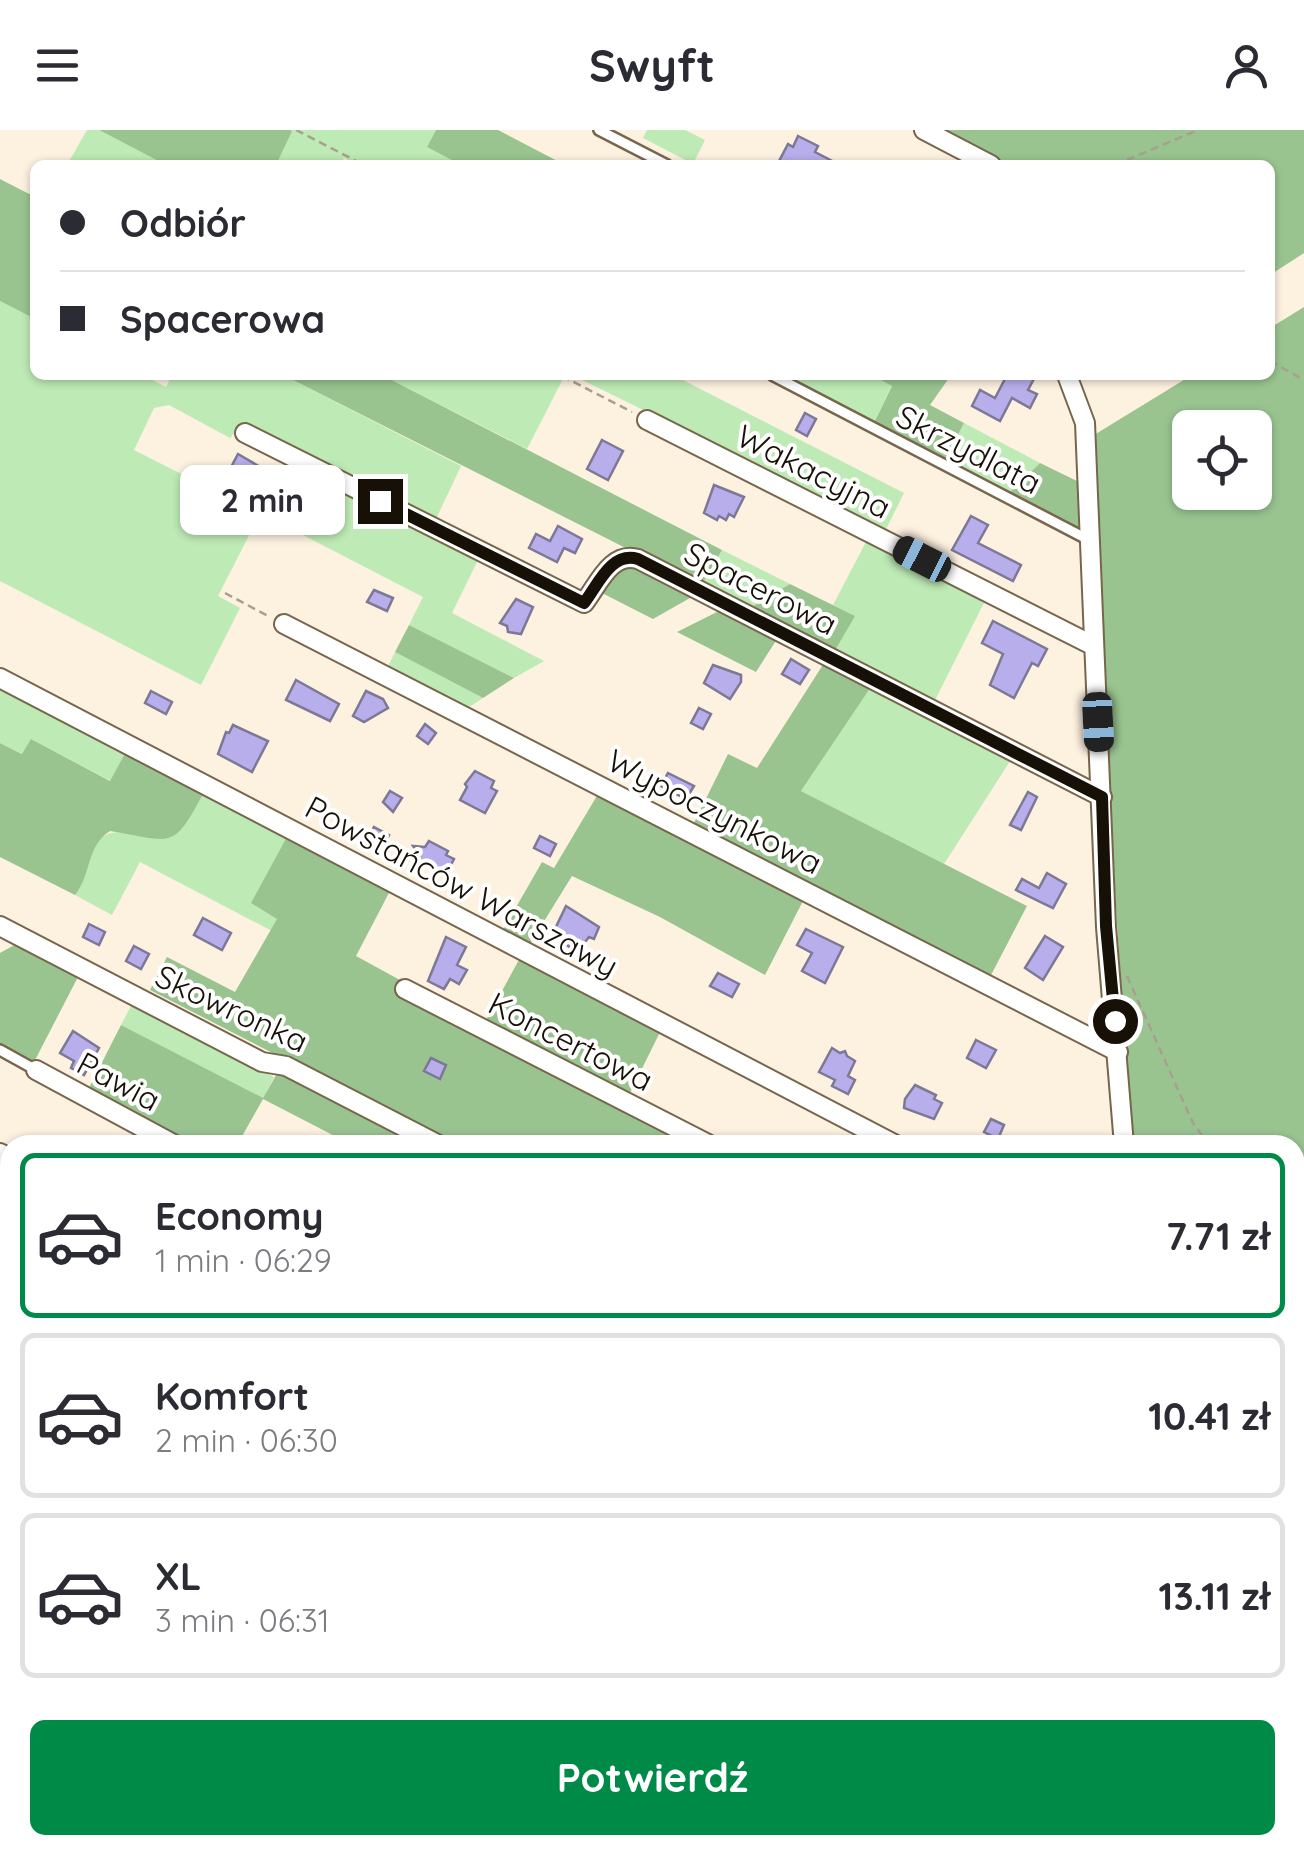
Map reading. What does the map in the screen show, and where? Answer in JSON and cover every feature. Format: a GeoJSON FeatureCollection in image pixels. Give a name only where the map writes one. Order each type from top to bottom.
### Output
{"type":"FeatureCollection","features":[{"type":"Feature","properties":{"kind":"street"},"geometry":{"type":"LineString","coordinates":[[924,130],[981,160]]}},
{"type":"Feature","properties":{"kind":"street"},"geometry":{"type":"LineString","coordinates":[[1069,380],[1085,423],[1106,926],[1123,1135]]}},
{"type":"Feature","properties":{"kind":"street","name":"Wakacyjna"},"geometry":{"type":"LineString","coordinates":[[647,420],[1094,646]]}},
{"type":"Feature","properties":{"kind":"street","name":"Spacerowa"},"geometry":{"type":"LineString","coordinates":[[244,433],[584,603],[616,561],[628,556],[638,559],[1102,797]]}},
{"type":"Feature","properties":{"kind":"street","name":"Wypoczynkowa"},"geometry":{"type":"LineString","coordinates":[[284,624],[1118,1052]]}},
{"type":"Feature","properties":{"kind":"street","name":"Powstańców Warszawy"},"geometry":{"type":"LineString","coordinates":[[0,678],[877,1135]]}},
{"type":"Feature","properties":{"kind":"street","name":"Skowronka"},"geometry":{"type":"LineString","coordinates":[[0,926],[262,1062],[286,1066],[420,1135]]}},
{"type":"Feature","properties":{"kind":"street","name":"Koncertowa"},"geometry":{"type":"LineString","coordinates":[[405,988],[691,1135]]}},
{"type":"Feature","properties":{"kind":"street","name":"Pawia"},"geometry":{"type":"LineString","coordinates":[[36,1070],[156,1135]]}},
{"type":"Feature","properties":{"kind":"lane"},"geometry":{"type":"LineString","coordinates":[[599,130],[656,160]]}},
{"type":"Feature","properties":{"kind":"lane","name":"Skrzydlata"},"geometry":{"type":"LineString","coordinates":[[782,380],[1090,540]]}},
{"type":"Feature","properties":{"kind":"lane"},"geometry":{"type":"LineString","coordinates":[[0,1050],[36,1070]]}},
{"type":"Feature","properties":{"kind":"path"},"geometry":{"type":"LineString","coordinates":[[296,130],[354,160]]}},
{"type":"Feature","properties":{"kind":"path"},"geometry":{"type":"LineString","coordinates":[[1128,160],[1198,130]]}},
{"type":"Feature","properties":{"kind":"path"},"geometry":{"type":"LineString","coordinates":[[1275,363],[1304,380]]}},
{"type":"Feature","properties":{"kind":"path"},"geometry":{"type":"LineString","coordinates":[[570,380],[647,420]]}},
{"type":"Feature","properties":{"kind":"path"},"geometry":{"type":"LineString","coordinates":[[225,594],[284,624]]}},
{"type":"Feature","properties":{"kind":"path"},"geometry":{"type":"LineString","coordinates":[[1122,962],[1202,1135]]}},
{"type":"Feature","properties":{"kind":"green space"},"geometry":{"type":"Polygon","coordinates":[[[87,130],[99,130],[156,160],[70,160],[87,130]]]}},
{"type":"Feature","properties":{"kind":"green space"},"geometry":{"type":"Polygon","coordinates":[[[99,130],[292,131],[278,160],[156,160],[99,130]]]}},
{"type":"Feature","properties":{"kind":"green space"},"geometry":{"type":"Polygon","coordinates":[[[290,130],[436,130],[427,147],[452,160],[344,158],[278,160],[290,130]]]}},
{"type":"Feature","properties":{"kind":"green space"},"geometry":{"type":"Polygon","coordinates":[[[436,130],[498,130],[555,160],[452,160],[427,147],[436,130]]]}},
{"type":"Feature","properties":{"kind":"green space"},"geometry":{"type":"Polygon","coordinates":[[[647,130],[685,130],[705,140],[695,160],[685,160],[643,138],[647,130]]]}},
{"type":"Feature","properties":{"kind":"green space"},"geometry":{"type":"Polygon","coordinates":[[[941,130],[1304,130],[1304,253],[1275,272],[1275,160],[999,160],[941,130]]]}},
{"type":"Feature","properties":{"kind":"green space"},"geometry":{"type":"Polygon","coordinates":[[[0,179],[30,194],[30,316],[0,301],[0,179]]]}},
{"type":"Feature","properties":{"kind":"green space"},"geometry":{"type":"Polygon","coordinates":[[[0,301],[30,316],[30,380],[153,380],[166,387],[170,380],[293,380],[461,466],[435,521],[241,425],[230,438],[169,405],[154,408],[134,450],[260,514],[218,596],[240,608],[201,685],[0,581],[0,301]]]}},
{"type":"Feature","properties":{"kind":"green space"},"geometry":{"type":"Polygon","coordinates":[[[1304,307],[1304,1135],[1130,1135],[1109,797],[1094,435],[1184,380],[1275,380],[1275,325],[1304,307]]]}},
{"type":"Feature","properties":{"kind":"green space"},"geometry":{"type":"Polygon","coordinates":[[[293,380],[392,380],[722,550],[701,586],[293,380]]]}},
{"type":"Feature","properties":{"kind":"green space"},"geometry":{"type":"Polygon","coordinates":[[[392,380],[562,380],[527,449],[392,380]]]}},
{"type":"Feature","properties":{"kind":"green space"},"geometry":{"type":"Polygon","coordinates":[[[582,380],[683,380],[904,493],[886,529],[582,380]]]}},
{"type":"Feature","properties":{"kind":"green space"},"geometry":{"type":"Polygon","coordinates":[[[791,380],[882,380],[892,385],[874,423],[791,380]]]}},
{"type":"Feature","properties":{"kind":"green space"},"geometry":{"type":"Polygon","coordinates":[[[881,380],[948,380],[930,405],[964,423],[945,460],[874,423],[892,386],[881,380]]]}},
{"type":"Feature","properties":{"kind":"green space"},"geometry":{"type":"Polygon","coordinates":[[[964,423],[1040,463],[1008,494],[945,460],[964,423]]]}},
{"type":"Feature","properties":{"kind":"green space"},"geometry":{"type":"Polygon","coordinates":[[[1040,463],[1079,482],[1082,531],[1008,494],[1040,463]]]}},
{"type":"Feature","properties":{"kind":"green space"},"geometry":{"type":"Polygon","coordinates":[[[294,466],[478,560],[452,613],[544,661],[514,678],[409,625],[423,597],[268,517],[294,466]]]}},
{"type":"Feature","properties":{"kind":"green space"},"geometry":{"type":"Polygon","coordinates":[[[867,540],[985,601],[933,704],[833,654],[854,616],[833,605],[867,540]]]}},
{"type":"Feature","properties":{"kind":"green space"},"geometry":{"type":"Polygon","coordinates":[[[722,550],[790,584],[748,609],[701,586],[722,550]]]}},
{"type":"Feature","properties":{"kind":"green space"},"geometry":{"type":"Polygon","coordinates":[[[634,562],[697,594],[653,619],[600,592],[617,566],[634,562]]]}},
{"type":"Feature","properties":{"kind":"green space"},"geometry":{"type":"Polygon","coordinates":[[[790,584],[855,616],[833,654],[748,609],[790,584]]]}},
{"type":"Feature","properties":{"kind":"green space"},"geometry":{"type":"Polygon","coordinates":[[[725,608],[779,636],[756,672],[677,632],[725,608]]]}},
{"type":"Feature","properties":{"kind":"green space"},"geometry":{"type":"Polygon","coordinates":[[[409,625],[514,678],[483,698],[395,652],[409,625]]]}},
{"type":"Feature","properties":{"kind":"green space"},"geometry":{"type":"Polygon","coordinates":[[[395,652],[483,698],[463,711],[386,671],[395,652]]]}},
{"type":"Feature","properties":{"kind":"green space"},"geometry":{"type":"Polygon","coordinates":[[[826,660],[873,684],[801,791],[1027,906],[990,977],[693,825],[728,754],[757,768],[826,660]]]}},
{"type":"Feature","properties":{"kind":"green space"},"geometry":{"type":"Polygon","coordinates":[[[0,684],[127,750],[111,781],[31,739],[23,754],[0,743],[0,684]]]}},
{"type":"Feature","properties":{"kind":"green space"},"geometry":{"type":"Polygon","coordinates":[[[871,687],[1012,758],[944,864],[801,791],[871,687]]]}},
{"type":"Feature","properties":{"kind":"green space"},"geometry":{"type":"Polygon","coordinates":[[[31,739],[110,781],[127,750],[205,790],[185,824],[169,838],[110,831],[102,837],[75,895],[0,857],[0,743],[22,754],[31,739]]]}},
{"type":"Feature","properties":{"kind":"green space"},"geometry":{"type":"Polygon","coordinates":[[[205,790],[288,835],[278,918],[272,931],[140,862],[112,915],[75,895],[96,844],[103,837],[125,833],[205,790]]]}},
{"type":"Feature","properties":{"kind":"green space"},"geometry":{"type":"Polygon","coordinates":[[[598,794],[805,897],[765,975],[660,917],[572,876],[530,944],[503,930],[542,862],[554,868],[598,794]]]}},
{"type":"Feature","properties":{"kind":"green space"},"geometry":{"type":"Polygon","coordinates":[[[288,835],[391,889],[356,956],[684,1135],[432,1135],[150,990],[167,957],[235,992],[277,919],[251,903],[288,835]]]}},
{"type":"Feature","properties":{"kind":"green space"},"geometry":{"type":"Polygon","coordinates":[[[18,943],[79,975],[34,1062],[0,1044],[0,953],[18,943]]]}},
{"type":"Feature","properties":{"kind":"green space"},"geometry":{"type":"Polygon","coordinates":[[[521,956],[662,1028],[628,1097],[484,1024],[521,956]]]}},
{"type":"Feature","properties":{"kind":"green space"},"geometry":{"type":"Polygon","coordinates":[[[133,1002],[274,1077],[263,1099],[121,1025],[133,1002]]]}},
{"type":"Feature","properties":{"kind":"green space"},"geometry":{"type":"Polygon","coordinates":[[[121,1025],[263,1098],[279,1070],[404,1135],[333,1135],[263,1099],[243,1135],[176,1135],[88,1090],[121,1025]]]}},
{"type":"Feature","properties":{"kind":"building"},"geometry":{"type":"Polygon","coordinates":[[[798,136],[818,146],[815,152],[830,160],[780,160],[788,144],[793,147],[798,136]]]}},
{"type":"Feature","properties":{"kind":"building"},"geometry":{"type":"Polygon","coordinates":[[[1004,380],[1033,380],[1028,390],[1037,394],[1030,408],[1012,398],[1000,421],[972,406],[980,390],[995,398],[1004,380]]]}},
{"type":"Feature","properties":{"kind":"building"},"geometry":{"type":"Polygon","coordinates":[[[805,413],[816,419],[807,436],[796,430],[805,413]]]}},
{"type":"Feature","properties":{"kind":"building"},"geometry":{"type":"Polygon","coordinates":[[[602,440],[623,451],[608,480],[587,469],[602,440]]]}},
{"type":"Feature","properties":{"kind":"building"},"geometry":{"type":"Polygon","coordinates":[[[238,454],[262,468],[254,484],[229,471],[238,454]]]}},
{"type":"Feature","properties":{"kind":"building"},"geometry":{"type":"Polygon","coordinates":[[[714,485],[744,497],[734,517],[729,514],[726,520],[719,516],[717,520],[704,513],[714,485]]]}},
{"type":"Feature","properties":{"kind":"building"},"geometry":{"type":"Polygon","coordinates":[[[971,516],[988,525],[978,543],[1021,565],[1013,581],[952,550],[971,516]]]}},
{"type":"Feature","properties":{"kind":"building"},"geometry":{"type":"Polygon","coordinates":[[[558,526],[582,539],[575,553],[564,548],[557,562],[529,548],[536,534],[550,541],[558,526]]]}},
{"type":"Feature","properties":{"kind":"building"},"geometry":{"type":"Polygon","coordinates":[[[374,590],[393,598],[387,611],[367,602],[374,590]]]}},
{"type":"Feature","properties":{"kind":"building"},"geometry":{"type":"Polygon","coordinates":[[[516,599],[533,607],[521,634],[508,632],[507,626],[500,623],[516,599]]]}},
{"type":"Feature","properties":{"kind":"building"},"geometry":{"type":"Polygon","coordinates":[[[993,621],[1047,649],[1038,666],[1032,663],[1014,698],[990,685],[1003,654],[982,643],[993,621]]]}},
{"type":"Feature","properties":{"kind":"building"},"geometry":{"type":"Polygon","coordinates":[[[791,659],[809,670],[800,684],[782,674],[791,659]]]}},
{"type":"Feature","properties":{"kind":"building"},"geometry":{"type":"Polygon","coordinates":[[[713,665],[741,675],[730,699],[704,683],[713,665]]]}},
{"type":"Feature","properties":{"kind":"building"},"geometry":{"type":"Polygon","coordinates":[[[296,680],[339,704],[330,721],[286,700],[296,680]]]}},
{"type":"Feature","properties":{"kind":"building"},"geometry":{"type":"Polygon","coordinates":[[[151,691],[172,702],[166,714],[145,703],[151,691]]]}},
{"type":"Feature","properties":{"kind":"building"},"geometry":{"type":"Polygon","coordinates":[[[366,691],[383,699],[388,708],[364,722],[353,716],[366,691]]]}},
{"type":"Feature","properties":{"kind":"building"},"geometry":{"type":"Polygon","coordinates":[[[699,708],[711,714],[703,729],[691,723],[699,708]]]}},
{"type":"Feature","properties":{"kind":"building"},"geometry":{"type":"Polygon","coordinates":[[[425,724],[436,733],[428,744],[417,736],[425,724]]]}},
{"type":"Feature","properties":{"kind":"building"},"geometry":{"type":"Polygon","coordinates":[[[233,725],[268,741],[252,772],[218,754],[226,732],[233,725]]]}},
{"type":"Feature","properties":{"kind":"building"},"geometry":{"type":"Polygon","coordinates":[[[475,771],[494,781],[491,788],[497,791],[485,813],[460,800],[475,771]]]}},
{"type":"Feature","properties":{"kind":"building"},"geometry":{"type":"Polygon","coordinates":[[[668,773],[694,786],[686,799],[661,786],[668,773]]]}},
{"type":"Feature","properties":{"kind":"building"},"geometry":{"type":"Polygon","coordinates":[[[390,791],[402,798],[393,812],[383,802],[390,791]]]}},
{"type":"Feature","properties":{"kind":"building"},"geometry":{"type":"Polygon","coordinates":[[[1028,792],[1037,797],[1021,830],[1010,825],[1028,792]]]}},
{"type":"Feature","properties":{"kind":"building"},"geometry":{"type":"Polygon","coordinates":[[[374,827],[389,835],[379,855],[364,847],[374,827]]]}},
{"type":"Feature","properties":{"kind":"building"},"geometry":{"type":"Polygon","coordinates":[[[540,836],[556,844],[550,856],[534,848],[540,836]]]}},
{"type":"Feature","properties":{"kind":"building"},"geometry":{"type":"Polygon","coordinates":[[[429,841],[454,859],[446,874],[418,863],[420,857],[413,846],[425,847],[429,841]]]}},
{"type":"Feature","properties":{"kind":"building"},"geometry":{"type":"Polygon","coordinates":[[[1047,873],[1066,884],[1053,908],[1016,890],[1022,879],[1039,888],[1047,873]]]}},
{"type":"Feature","properties":{"kind":"building"},"geometry":{"type":"Polygon","coordinates":[[[566,906],[599,927],[594,939],[589,937],[577,952],[552,935],[566,906]]]}},
{"type":"Feature","properties":{"kind":"building"},"geometry":{"type":"Polygon","coordinates":[[[203,918],[231,933],[222,950],[194,935],[203,918]]]}},
{"type":"Feature","properties":{"kind":"building"},"geometry":{"type":"Polygon","coordinates":[[[89,924],[105,932],[99,945],[83,937],[89,924]]]}},
{"type":"Feature","properties":{"kind":"building"},"geometry":{"type":"Polygon","coordinates":[[[806,929],[843,947],[825,983],[802,971],[812,953],[797,945],[806,929]]]}},
{"type":"Feature","properties":{"kind":"building"},"geometry":{"type":"Polygon","coordinates":[[[1045,936],[1063,947],[1043,980],[1025,968],[1045,936]]]}},
{"type":"Feature","properties":{"kind":"building"},"geometry":{"type":"Polygon","coordinates":[[[446,937],[466,947],[457,965],[467,970],[459,984],[450,979],[444,989],[428,981],[446,937]]]}},
{"type":"Feature","properties":{"kind":"building"},"geometry":{"type":"Polygon","coordinates":[[[134,946],[149,954],[141,969],[126,961],[134,946]]]}},
{"type":"Feature","properties":{"kind":"building"},"geometry":{"type":"Polygon","coordinates":[[[718,973],[739,984],[732,997],[710,986],[718,973]]]}},
{"type":"Feature","properties":{"kind":"building"},"geometry":{"type":"Polygon","coordinates":[[[73,1031],[99,1048],[84,1075],[71,1068],[74,1061],[60,1053],[73,1031]]]}},
{"type":"Feature","properties":{"kind":"building"},"geometry":{"type":"Polygon","coordinates":[[[976,1040],[996,1050],[986,1068],[967,1058],[976,1040]]]}},
{"type":"Feature","properties":{"kind":"building"},"geometry":{"type":"Polygon","coordinates":[[[832,1048],[840,1053],[845,1051],[855,1061],[848,1076],[855,1080],[848,1094],[832,1086],[835,1080],[819,1072],[832,1048]]]}},
{"type":"Feature","properties":{"kind":"building"},"geometry":{"type":"Polygon","coordinates":[[[431,1058],[446,1065],[440,1079],[424,1071],[431,1058]]]}},
{"type":"Feature","properties":{"kind":"building"},"geometry":{"type":"Polygon","coordinates":[[[915,1085],[936,1095],[934,1099],[942,1103],[934,1119],[904,1108],[915,1085]]]}},
{"type":"Feature","properties":{"kind":"building"},"geometry":{"type":"Polygon","coordinates":[[[991,1119],[1004,1125],[1000,1135],[984,1132],[991,1119]]]}},
{"type":"Feature","properties":{"kind":"route"},"geometry":{"type":"LineString","coordinates":[[380,501],[584,603],[616,561],[628,556],[638,559],[1102,797],[1106,926],[1115,1021]]}}]}
